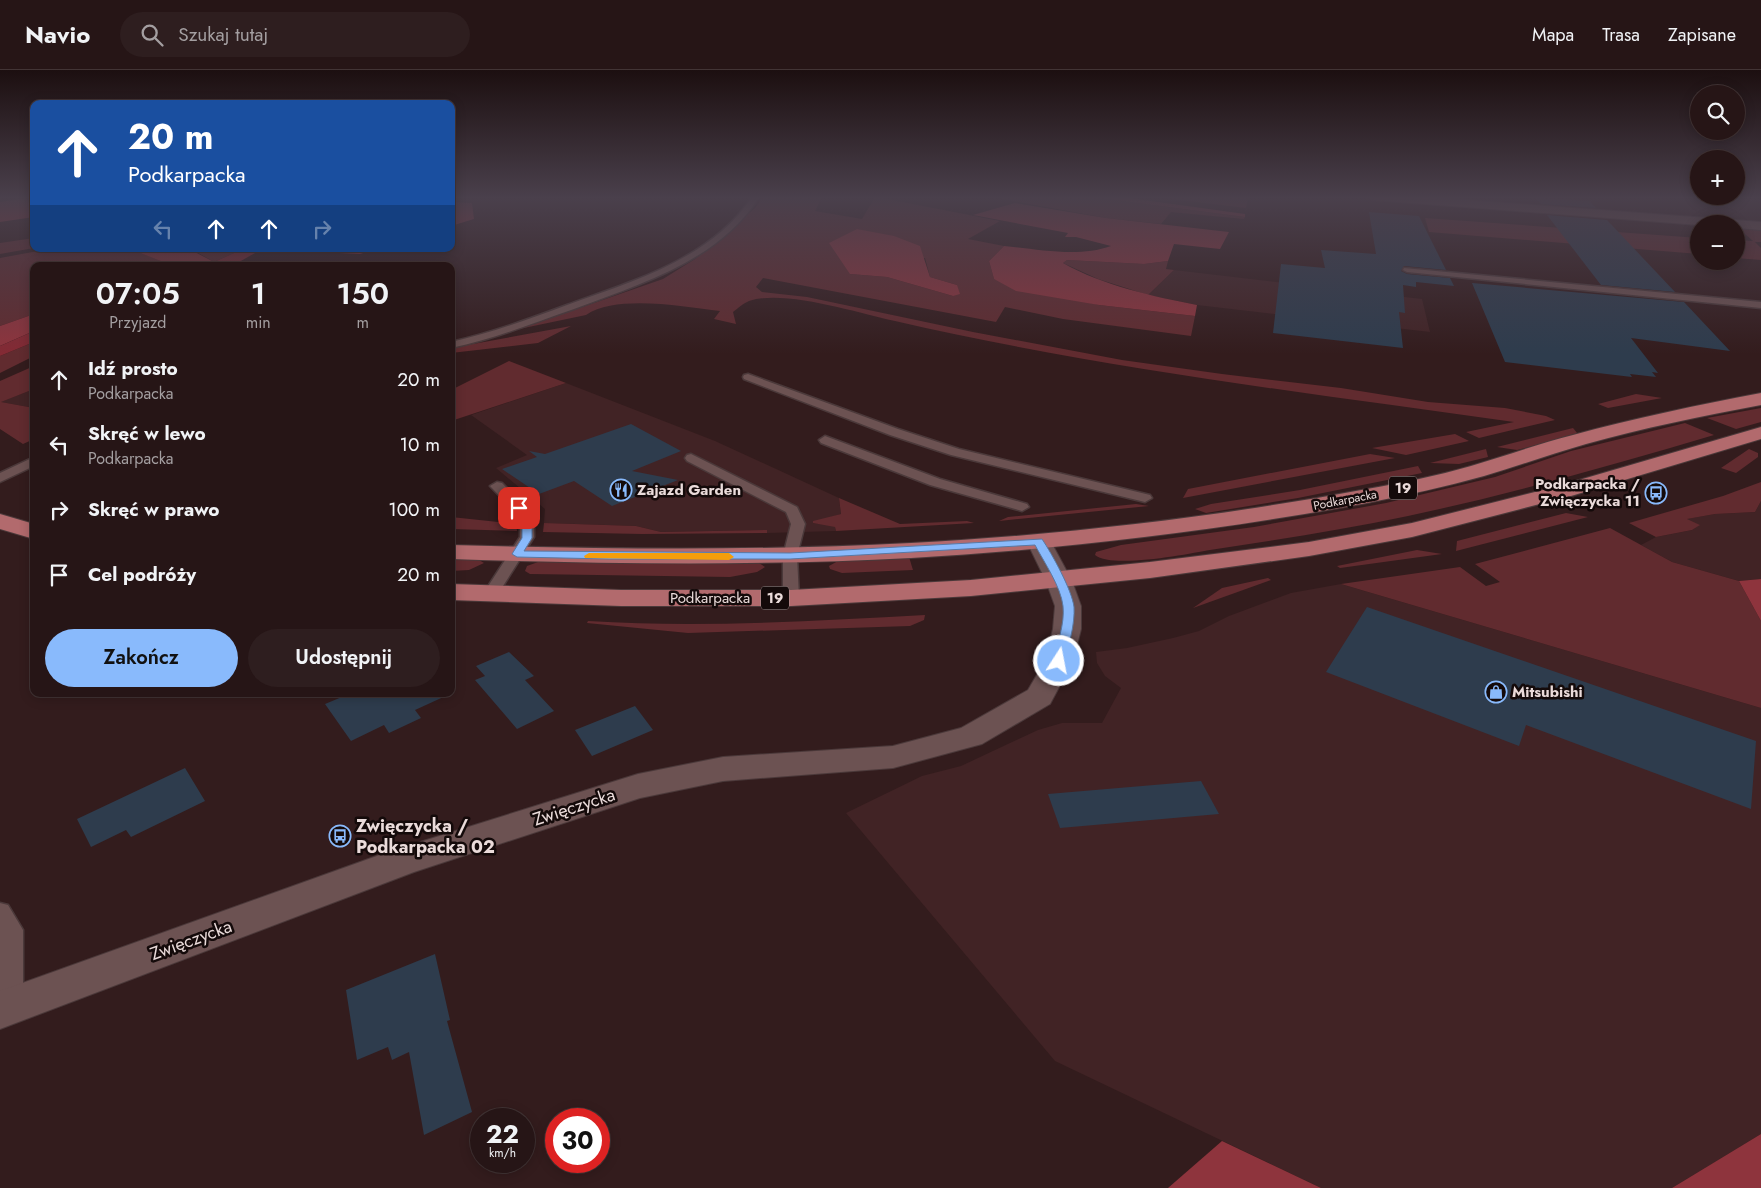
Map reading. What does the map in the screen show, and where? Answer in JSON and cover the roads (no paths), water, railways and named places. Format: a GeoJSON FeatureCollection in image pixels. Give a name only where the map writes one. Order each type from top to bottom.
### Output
{"type":"FeatureCollection","features":[{"type":"Feature","properties":{"kind":"highway","name":"Podkarpacka"},"geometry":{"type":"LineString","coordinates":[[455,552],[599,556],[790,556],[1039,542],[1134,532],[1369,496],[1475,471],[1555,446],[1666,418],[1761,399]]}},
{"type":"Feature","properties":{"kind":"highway","name":"Podkarpacka"},"geometry":{"type":"LineString","coordinates":[[455,592],[625,599],[791,598],[933,591],[1059,581],[1222,561],[1361,540],[1482,514],[1761,434]]}},
{"type":"Feature","properties":{"kind":"highway"},"geometry":{"type":"LineString","coordinates":[[0,510],[30,514]]}},
{"type":"Feature","properties":{"kind":"highway"},"geometry":{"type":"LineString","coordinates":[[0,521],[30,531]]}},
{"type":"Feature","properties":{"kind":"street"},"geometry":{"type":"LineString","coordinates":[[1039,542],[1059,581]]}},
{"type":"Feature","properties":{"kind":"street","name":"Zwięczycka"},"geometry":{"type":"LineString","coordinates":[[5,1008],[401,862],[638,786],[723,769],[893,757],[971,736],[1039,697],[1059,661],[1066,629],[1068,606],[1059,581]]}},
{"type":"Feature","properties":{"kind":"lane"},"geometry":{"type":"LineString","coordinates":[[455,345],[529,322],[651,278],[682,263],[701,249]]}},
{"type":"Feature","properties":{"kind":"lane"},"geometry":{"type":"LineString","coordinates":[[1407,270],[1761,304]]}},
{"type":"Feature","properties":{"kind":"lane"},"geometry":{"type":"LineString","coordinates":[[748,378],[894,432],[955,452],[1145,498]]}},
{"type":"Feature","properties":{"kind":"lane"},"geometry":{"type":"LineString","coordinates":[[825,440],[935,482],[1022,507]]}},
{"type":"Feature","properties":{"kind":"lane"},"geometry":{"type":"LineString","coordinates":[[691,458],[792,510],[798,524],[790,556],[791,598]]}},
{"type":"Feature","properties":{"kind":"lane"},"geometry":{"type":"LineString","coordinates":[[0,478],[30,463]]}},
{"type":"Feature","properties":{"kind":"lane"},"geometry":{"type":"LineString","coordinates":[[491,594],[527,538],[527,516],[497,486]]}},
{"type":"Feature","properties":{"kind":"lane"},"geometry":{"type":"LineString","coordinates":[[0,912],[12,930],[5,1008]]}},
{"type":"Feature","properties":{"kind":"place","name":"Zajazd Garden"},"geometry":{"type":"Point","coordinates":[621,490]}},
{"type":"Feature","properties":{"kind":"place","name":"Podkarpacka / Zwięczycka 11"},"geometry":{"type":"Point","coordinates":[1656,493]}},
{"type":"Feature","properties":{"kind":"place","name":"Mitsubishi"},"geometry":{"type":"Point","coordinates":[1496,692]}},
{"type":"Feature","properties":{"kind":"place","name":"Zwięczycka / Podkarpacka 02"},"geometry":{"type":"Point","coordinates":[340,836]}}]}
